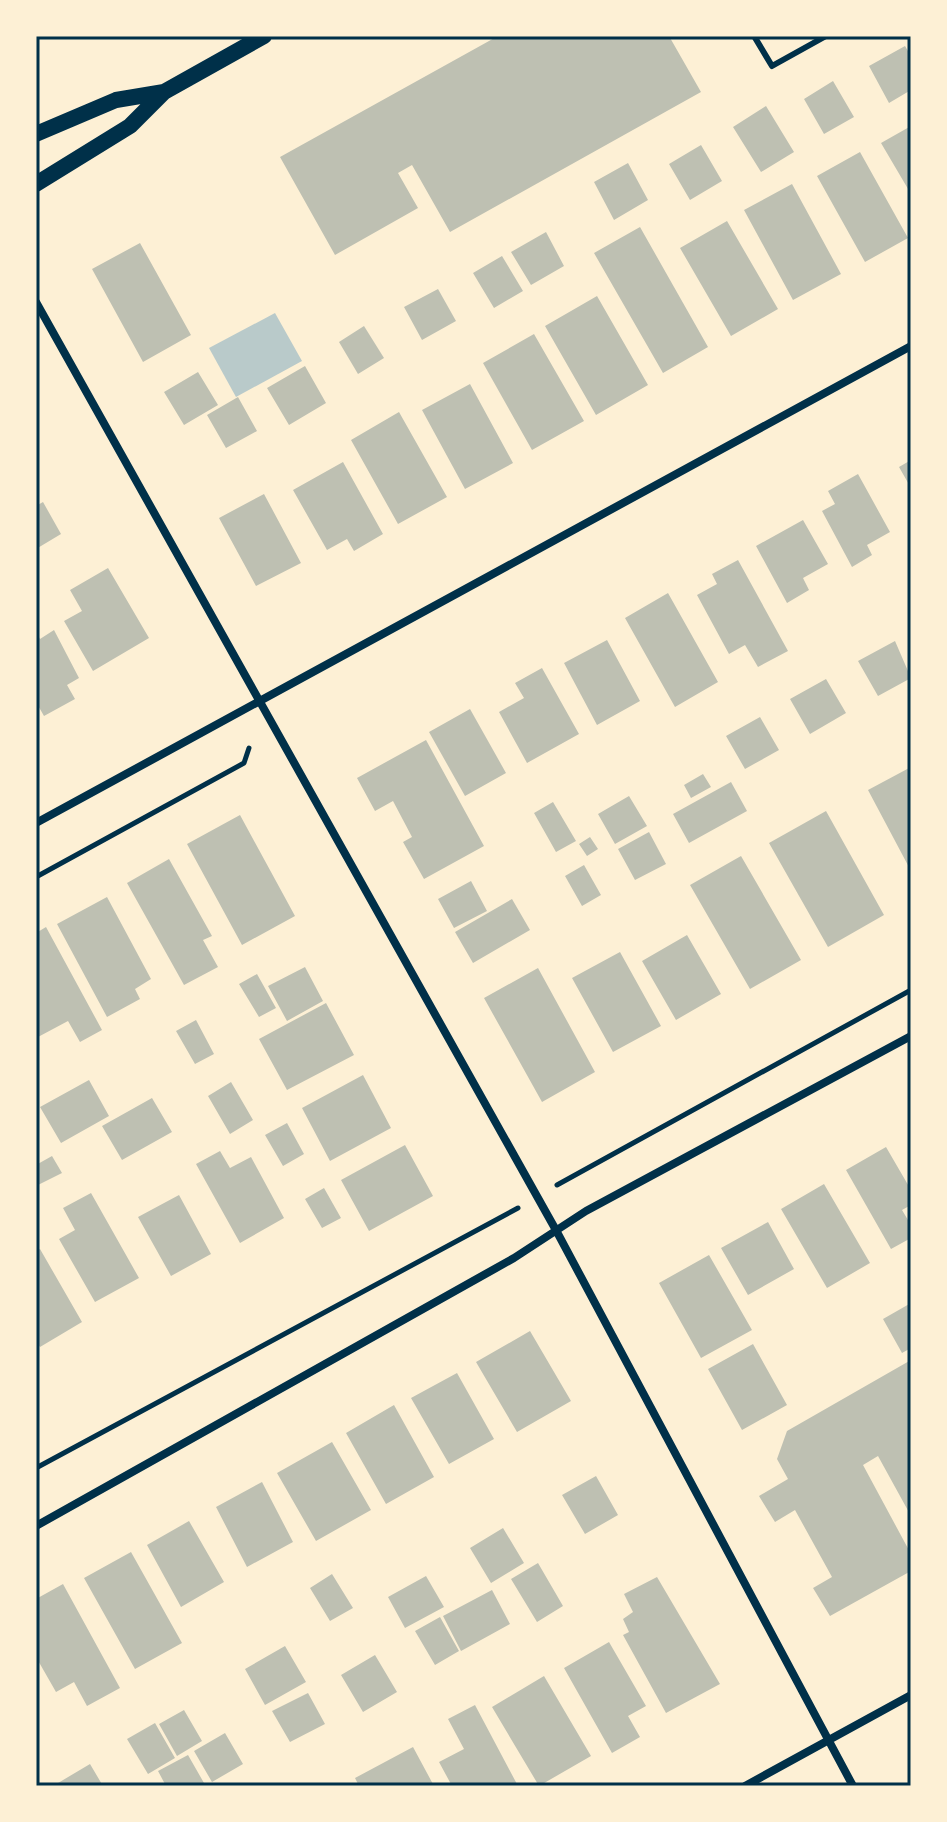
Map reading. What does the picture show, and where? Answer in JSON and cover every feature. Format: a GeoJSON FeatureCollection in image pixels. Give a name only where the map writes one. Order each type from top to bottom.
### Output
{"type":"FeatureCollection","features":[{"type":"Feature","properties":{"kind":"main road"},"geometry":{"type":"LineString","coordinates":[[36,184],[130,126],[164,92],[264,36]]}},
{"type":"Feature","properties":{"kind":"main road"},"geometry":{"type":"LineString","coordinates":[[36,134],[116,100],[164,92]]}},
{"type":"Feature","properties":{"kind":"street"},"geometry":{"type":"LineString","coordinates":[[36,302],[557,1232],[853,1786]]}},
{"type":"Feature","properties":{"kind":"street"},"geometry":{"type":"LineString","coordinates":[[36,823],[911,346]]}},
{"type":"Feature","properties":{"kind":"street"},"geometry":{"type":"LineString","coordinates":[[36,1526],[557,1232],[586,1211],[911,1036]]}},
{"type":"Feature","properties":{"kind":"street"},"geometry":{"type":"LineString","coordinates":[[745,1786],[911,1695]]}},
{"type":"Feature","properties":{"kind":"lane"},"geometry":{"type":"LineString","coordinates":[[754,36],[772,66],[826,36]]}},
{"type":"Feature","properties":{"kind":"path"},"geometry":{"type":"LineString","coordinates":[[36,877],[244,763],[249,748]]}},
{"type":"Feature","properties":{"kind":"path"},"geometry":{"type":"LineString","coordinates":[[36,1468],[537,1198],[911,990]]}},
{"type":"Feature","properties":{"kind":"shaded area"},"geometry":{"type":"Polygon","coordinates":[[[275,313],[302,361],[236,397],[209,348],[275,313]]]}},
{"type":"Feature","properties":{"kind":"building"},"geometry":{"type":"Polygon","coordinates":[[[498,36],[669,36],[701,92],[450,232],[412,165],[398,173],[418,208],[335,255],[280,157],[498,36]]]}},
{"type":"Feature","properties":{"kind":"building"},"geometry":{"type":"Polygon","coordinates":[[[905,46],[911,56],[911,90],[889,103],[869,66],[905,46]]]}},
{"type":"Feature","properties":{"kind":"building"},"geometry":{"type":"Polygon","coordinates":[[[833,81],[854,117],[824,134],[804,99],[833,81]]]}},
{"type":"Feature","properties":{"kind":"building"},"geometry":{"type":"Polygon","coordinates":[[[766,106],[794,152],[761,172],[733,127],[766,106]]]}},
{"type":"Feature","properties":{"kind":"building"},"geometry":{"type":"Polygon","coordinates":[[[911,126],[911,194],[881,143],[911,126]]]}},
{"type":"Feature","properties":{"kind":"building"},"geometry":{"type":"Polygon","coordinates":[[[701,145],[722,181],[690,200],[669,164],[701,145]]]}},
{"type":"Feature","properties":{"kind":"building"},"geometry":{"type":"Polygon","coordinates":[[[860,152],[908,238],[865,262],[817,176],[860,152]]]}},
{"type":"Feature","properties":{"kind":"building"},"geometry":{"type":"Polygon","coordinates":[[[628,163],[648,200],[614,220],[594,182],[628,163]]]}},
{"type":"Feature","properties":{"kind":"building"},"geometry":{"type":"Polygon","coordinates":[[[792,184],[841,274],[793,300],[744,210],[792,184]]]}},
{"type":"Feature","properties":{"kind":"building"},"geometry":{"type":"Polygon","coordinates":[[[727,221],[778,309],[731,336],[680,248],[727,221]]]}},
{"type":"Feature","properties":{"kind":"building"},"geometry":{"type":"Polygon","coordinates":[[[640,227],[708,347],[663,373],[594,253],[640,227]]]}},
{"type":"Feature","properties":{"kind":"building"},"geometry":{"type":"Polygon","coordinates":[[[546,232],[564,266],[531,285],[511,252],[546,232]]]}},
{"type":"Feature","properties":{"kind":"building"},"geometry":{"type":"Polygon","coordinates":[[[140,243],[191,335],[143,362],[92,269],[140,243]]]}},
{"type":"Feature","properties":{"kind":"building"},"geometry":{"type":"Polygon","coordinates":[[[502,256],[523,291],[494,308],[473,273],[502,256]]]}},
{"type":"Feature","properties":{"kind":"building"},"geometry":{"type":"Polygon","coordinates":[[[438,289],[456,321],[422,340],[404,307],[438,289]]]}},
{"type":"Feature","properties":{"kind":"building"},"geometry":{"type":"Polygon","coordinates":[[[597,296],[648,385],[596,415],[545,326],[597,296]]]}},
{"type":"Feature","properties":{"kind":"building"},"geometry":{"type":"Polygon","coordinates":[[[364,326],[384,358],[358,374],[339,342],[364,326]]]}},
{"type":"Feature","properties":{"kind":"building"},"geometry":{"type":"Polygon","coordinates":[[[534,334],[584,421],[532,450],[483,363],[534,334]]]}},
{"type":"Feature","properties":{"kind":"building"},"geometry":{"type":"Polygon","coordinates":[[[305,366],[326,403],[289,425],[267,388],[305,366]]]}},
{"type":"Feature","properties":{"kind":"building"},"geometry":{"type":"Polygon","coordinates":[[[198,372],[218,405],[184,425],[164,392],[198,372]]]}},
{"type":"Feature","properties":{"kind":"building"},"geometry":{"type":"Polygon","coordinates":[[[470,384],[513,463],[465,489],[422,410],[470,384]]]}},
{"type":"Feature","properties":{"kind":"building"},"geometry":{"type":"Polygon","coordinates":[[[238,397],[257,431],[226,448],[207,415],[238,397]]]}},
{"type":"Feature","properties":{"kind":"building"},"geometry":{"type":"Polygon","coordinates":[[[399,412],[447,497],[398,524],[351,440],[399,412]]]}},
{"type":"Feature","properties":{"kind":"building"},"geometry":{"type":"Polygon","coordinates":[[[911,460],[911,488],[899,467],[911,460]]]}},
{"type":"Feature","properties":{"kind":"building"},"geometry":{"type":"Polygon","coordinates":[[[343,462],[383,534],[354,551],[347,539],[327,550],[293,490],[343,462]]]}},
{"type":"Feature","properties":{"kind":"building"},"geometry":{"type":"Polygon","coordinates":[[[858,474],[890,532],[867,545],[872,555],[852,567],[822,511],[835,504],[828,491],[858,474]]]}},
{"type":"Feature","properties":{"kind":"building"},"geometry":{"type":"Polygon","coordinates":[[[264,494],[301,563],[256,586],[219,518],[264,494]]]}},
{"type":"Feature","properties":{"kind":"building"},"geometry":{"type":"Polygon","coordinates":[[[43,502],[61,534],[36,549],[36,506],[43,502]]]}},
{"type":"Feature","properties":{"kind":"building"},"geometry":{"type":"Polygon","coordinates":[[[803,520],[828,564],[803,578],[809,590],[787,603],[756,546],[803,520]]]}},
{"type":"Feature","properties":{"kind":"building"},"geometry":{"type":"Polygon","coordinates":[[[738,560],[788,651],[758,667],[745,645],[729,654],[697,595],[717,584],[712,574],[738,560]]]}},
{"type":"Feature","properties":{"kind":"building"},"geometry":{"type":"Polygon","coordinates":[[[108,568],[149,638],[93,671],[64,621],[82,611],[70,590],[108,568]]]}},
{"type":"Feature","properties":{"kind":"building"},"geometry":{"type":"Polygon","coordinates":[[[668,593],[718,682],[675,707],[625,618],[668,593]]]}},
{"type":"Feature","properties":{"kind":"building"},"geometry":{"type":"Polygon","coordinates":[[[54,630],[79,678],[67,685],[75,699],[44,716],[36,702],[36,632],[40,639],[54,630]]]}},
{"type":"Feature","properties":{"kind":"building"},"geometry":{"type":"Polygon","coordinates":[[[607,640],[640,701],[597,725],[564,663],[607,640]]]}},
{"type":"Feature","properties":{"kind":"building"},"geometry":{"type":"Polygon","coordinates":[[[895,641],[911,678],[878,696],[858,661],[895,641]]]}},
{"type":"Feature","properties":{"kind":"building"},"geometry":{"type":"Polygon","coordinates":[[[542,668],[579,734],[527,763],[499,712],[524,698],[515,683],[542,668]]]}},
{"type":"Feature","properties":{"kind":"building"},"geometry":{"type":"Polygon","coordinates":[[[826,679],[846,713],[810,734],[790,699],[826,679]]]}},
{"type":"Feature","properties":{"kind":"building"},"geometry":{"type":"Polygon","coordinates":[[[470,709],[506,773],[465,796],[429,732],[470,709]]]}},
{"type":"Feature","properties":{"kind":"building"},"geometry":{"type":"Polygon","coordinates":[[[760,717],[779,750],[745,769],[726,736],[760,717]]]}},
{"type":"Feature","properties":{"kind":"building"},"geometry":{"type":"Polygon","coordinates":[[[426,740],[484,846],[424,879],[403,842],[412,837],[393,801],[375,811],[357,778],[426,740]]]}},
{"type":"Feature","properties":{"kind":"building"},"geometry":{"type":"Polygon","coordinates":[[[911,767],[911,871],[868,790],[911,767]]]}},
{"type":"Feature","properties":{"kind":"building"},"geometry":{"type":"Polygon","coordinates":[[[703,774],[711,787],[691,798],[684,785],[703,774]]]}},
{"type":"Feature","properties":{"kind":"building"},"geometry":{"type":"Polygon","coordinates":[[[731,782],[747,811],[689,843],[673,814],[731,782]]]}},
{"type":"Feature","properties":{"kind":"building"},"geometry":{"type":"Polygon","coordinates":[[[629,796],[647,826],[615,844],[598,814],[629,796]]]}},
{"type":"Feature","properties":{"kind":"building"},"geometry":{"type":"Polygon","coordinates":[[[553,802],[576,841],[556,852],[534,813],[553,802]]]}},
{"type":"Feature","properties":{"kind":"building"},"geometry":{"type":"Polygon","coordinates":[[[826,811],[884,915],[828,947],[769,843],[826,811]]]}},
{"type":"Feature","properties":{"kind":"building"},"geometry":{"type":"Polygon","coordinates":[[[240,815],[295,916],[242,945],[187,844],[240,815]]]}},
{"type":"Feature","properties":{"kind":"building"},"geometry":{"type":"Polygon","coordinates":[[[649,832],[666,864],[635,880],[618,849],[649,832]]]}},
{"type":"Feature","properties":{"kind":"building"},"geometry":{"type":"Polygon","coordinates":[[[590,837],[598,849],[587,856],[579,844],[590,837]]]}},
{"type":"Feature","properties":{"kind":"building"},"geometry":{"type":"Polygon","coordinates":[[[741,856],[801,960],[750,989],[690,885],[741,856]]]}},
{"type":"Feature","properties":{"kind":"building"},"geometry":{"type":"Polygon","coordinates":[[[169,859],[212,936],[203,940],[218,967],[184,985],[127,883],[169,859]]]}},
{"type":"Feature","properties":{"kind":"building"},"geometry":{"type":"Polygon","coordinates":[[[584,865],[601,895],[582,906],[565,876],[584,865]]]}},
{"type":"Feature","properties":{"kind":"building"},"geometry":{"type":"Polygon","coordinates":[[[471,881],[487,911],[454,928],[438,899],[471,881]]]}},
{"type":"Feature","properties":{"kind":"building"},"geometry":{"type":"Polygon","coordinates":[[[107,897],[151,979],[135,989],[140,999],[107,1017],[57,924],[107,897]]]}},
{"type":"Feature","properties":{"kind":"building"},"geometry":{"type":"Polygon","coordinates":[[[512,899],[530,930],[473,963],[455,932],[512,899]]]}},
{"type":"Feature","properties":{"kind":"building"},"geometry":{"type":"Polygon","coordinates":[[[46,927],[102,1030],[80,1042],[68,1021],[38,1037],[36,1033],[36,933],[46,927]]]}},
{"type":"Feature","properties":{"kind":"building"},"geometry":{"type":"Polygon","coordinates":[[[687,935],[721,994],[676,1020],[642,961],[687,935]]]}},
{"type":"Feature","properties":{"kind":"building"},"geometry":{"type":"Polygon","coordinates":[[[620,952],[661,1026],[613,1052],[572,978],[620,952]]]}},
{"type":"Feature","properties":{"kind":"building"},"geometry":{"type":"Polygon","coordinates":[[[305,967],[323,1001],[287,1021],[268,986],[305,967]]]}},
{"type":"Feature","properties":{"kind":"building"},"geometry":{"type":"Polygon","coordinates":[[[538,968],[595,1072],[542,1102],[484,998],[538,968]]]}},
{"type":"Feature","properties":{"kind":"building"},"geometry":{"type":"Polygon","coordinates":[[[257,974],[276,1008],[259,1017],[239,984],[257,974]]]}},
{"type":"Feature","properties":{"kind":"building"},"geometry":{"type":"Polygon","coordinates":[[[326,1003],[354,1055],[287,1090],[259,1039],[326,1003]]]}},
{"type":"Feature","properties":{"kind":"building"},"geometry":{"type":"Polygon","coordinates":[[[196,1020],[214,1054],[195,1064],[176,1031],[196,1020]]]}},
{"type":"Feature","properties":{"kind":"building"},"geometry":{"type":"Polygon","coordinates":[[[363,1075],[391,1128],[330,1161],[302,1108],[363,1075]]]}},
{"type":"Feature","properties":{"kind":"building"},"geometry":{"type":"Polygon","coordinates":[[[89,1080],[109,1116],[61,1143],[40,1107],[89,1080]]]}},
{"type":"Feature","properties":{"kind":"building"},"geometry":{"type":"Polygon","coordinates":[[[231,1082],[253,1120],[230,1134],[208,1096],[231,1082]]]}},
{"type":"Feature","properties":{"kind":"building"},"geometry":{"type":"Polygon","coordinates":[[[152,1098],[172,1132],[122,1160],[102,1126],[152,1098]]]}},
{"type":"Feature","properties":{"kind":"building"},"geometry":{"type":"Polygon","coordinates":[[[287,1123],[304,1154],[283,1166],[265,1135],[287,1123]]]}},
{"type":"Feature","properties":{"kind":"building"},"geometry":{"type":"Polygon","coordinates":[[[405,1145],[433,1196],[369,1231],[341,1180],[405,1145]]]}},
{"type":"Feature","properties":{"kind":"building"},"geometry":{"type":"Polygon","coordinates":[[[886,1147],[911,1190],[911,1205],[902,1210],[911,1225],[911,1238],[891,1249],[846,1170],[886,1147]]]}},
{"type":"Feature","properties":{"kind":"building"},"geometry":{"type":"Polygon","coordinates":[[[220,1151],[230,1168],[251,1157],[284,1218],[240,1243],[196,1164],[220,1151]]]}},
{"type":"Feature","properties":{"kind":"building"},"geometry":{"type":"Polygon","coordinates":[[[52,1156],[62,1173],[36,1186],[36,1165],[52,1156]]]}},
{"type":"Feature","properties":{"kind":"building"},"geometry":{"type":"Polygon","coordinates":[[[824,1184],[870,1263],[827,1288],[781,1209],[824,1184]]]}},
{"type":"Feature","properties":{"kind":"building"},"geometry":{"type":"Polygon","coordinates":[[[324,1188],[341,1218],[322,1228],[305,1199],[324,1188]]]}},
{"type":"Feature","properties":{"kind":"building"},"geometry":{"type":"Polygon","coordinates":[[[91,1193],[139,1278],[95,1302],[59,1239],[75,1230],[63,1208],[91,1193]]]}},
{"type":"Feature","properties":{"kind":"building"},"geometry":{"type":"Polygon","coordinates":[[[179,1195],[211,1254],[171,1276],[138,1217],[179,1195]]]}},
{"type":"Feature","properties":{"kind":"building"},"geometry":{"type":"Polygon","coordinates":[[[768,1222],[794,1269],[748,1295],[721,1248],[768,1222]]]}},
{"type":"Feature","properties":{"kind":"building"},"geometry":{"type":"Polygon","coordinates":[[[40,1249],[82,1322],[40,1347],[36,1341],[36,1251],[40,1249]]]}},
{"type":"Feature","properties":{"kind":"building"},"geometry":{"type":"Polygon","coordinates":[[[709,1255],[752,1330],[701,1358],[659,1283],[709,1255]]]}},
{"type":"Feature","properties":{"kind":"building"},"geometry":{"type":"Polygon","coordinates":[[[911,1303],[911,1348],[902,1353],[883,1319],[911,1303]]]}},
{"type":"Feature","properties":{"kind":"building"},"geometry":{"type":"Polygon","coordinates":[[[530,1331],[571,1401],[517,1432],[476,1362],[530,1331]]]}},
{"type":"Feature","properties":{"kind":"building"},"geometry":{"type":"Polygon","coordinates":[[[753,1344],[787,1405],[742,1430],[708,1369],[753,1344]]]}},
{"type":"Feature","properties":{"kind":"building"},"geometry":{"type":"Polygon","coordinates":[[[911,1360],[911,1516],[878,1456],[863,1465],[911,1554],[911,1571],[830,1616],[813,1588],[832,1577],[795,1510],[775,1522],[759,1496],[788,1479],[777,1459],[787,1431],[911,1360]]]}},
{"type":"Feature","properties":{"kind":"building"},"geometry":{"type":"Polygon","coordinates":[[[457,1373],[494,1439],[449,1464],[411,1398],[457,1373]]]}},
{"type":"Feature","properties":{"kind":"building"},"geometry":{"type":"Polygon","coordinates":[[[394,1405],[434,1477],[386,1504],[346,1433],[394,1405]]]}},
{"type":"Feature","properties":{"kind":"building"},"geometry":{"type":"Polygon","coordinates":[[[332,1442],[371,1510],[316,1541],[277,1473],[332,1442]]]}},
{"type":"Feature","properties":{"kind":"building"},"geometry":{"type":"Polygon","coordinates":[[[596,1476],[618,1515],[585,1534],[562,1495],[596,1476]]]}},
{"type":"Feature","properties":{"kind":"building"},"geometry":{"type":"Polygon","coordinates":[[[262,1482],[293,1542],[247,1567],[216,1507],[262,1482]]]}},
{"type":"Feature","properties":{"kind":"building"},"geometry":{"type":"Polygon","coordinates":[[[189,1521],[224,1582],[181,1607],[147,1545],[189,1521]]]}},
{"type":"Feature","properties":{"kind":"building"},"geometry":{"type":"Polygon","coordinates":[[[503,1528],[524,1563],[491,1583],[470,1548],[503,1528]]]}},
{"type":"Feature","properties":{"kind":"building"},"geometry":{"type":"Polygon","coordinates":[[[131,1552],[182,1643],[135,1669],[84,1578],[131,1552]]]}},
{"type":"Feature","properties":{"kind":"building"},"geometry":{"type":"Polygon","coordinates":[[[538,1563],[563,1606],[537,1622],[511,1579],[538,1563]]]}},
{"type":"Feature","properties":{"kind":"building"},"geometry":{"type":"Polygon","coordinates":[[[332,1574],[353,1608],[330,1621],[310,1588],[332,1574]]]}},
{"type":"Feature","properties":{"kind":"building"},"geometry":{"type":"Polygon","coordinates":[[[426,1576],[444,1607],[405,1628],[388,1597],[426,1576]]]}},
{"type":"Feature","properties":{"kind":"building"},"geometry":{"type":"Polygon","coordinates":[[[657,1577],[720,1684],[666,1713],[623,1635],[629,1632],[623,1619],[633,1612],[624,1594],[657,1577]]]}},
{"type":"Feature","properties":{"kind":"building"},"geometry":{"type":"Polygon","coordinates":[[[63,1584],[120,1688],[87,1706],[74,1682],[56,1692],[36,1657],[36,1599],[63,1584]]]}},
{"type":"Feature","properties":{"kind":"building"},"geometry":{"type":"Polygon","coordinates":[[[492,1590],[510,1624],[461,1651],[443,1616],[492,1590]]]}},
{"type":"Feature","properties":{"kind":"building"},"geometry":{"type":"Polygon","coordinates":[[[440,1617],[459,1651],[435,1665],[415,1631],[440,1617]]]}},
{"type":"Feature","properties":{"kind":"building"},"geometry":{"type":"Polygon","coordinates":[[[609,1642],[646,1706],[628,1716],[640,1737],[612,1753],[564,1668],[609,1642]]]}},
{"type":"Feature","properties":{"kind":"building"},"geometry":{"type":"Polygon","coordinates":[[[285,1646],[306,1682],[265,1705],[245,1669],[285,1646]]]}},
{"type":"Feature","properties":{"kind":"building"},"geometry":{"type":"Polygon","coordinates":[[[375,1655],[397,1692],[363,1712],[341,1675],[375,1655]]]}},
{"type":"Feature","properties":{"kind":"building"},"geometry":{"type":"Polygon","coordinates":[[[544,1676],[591,1756],[539,1786],[492,1707],[544,1676]]]}},
{"type":"Feature","properties":{"kind":"building"},"geometry":{"type":"Polygon","coordinates":[[[308,1693],[325,1724],[290,1742],[272,1711],[308,1693]]]}},
{"type":"Feature","properties":{"kind":"building"},"geometry":{"type":"Polygon","coordinates":[[[475,1705],[518,1786],[452,1786],[439,1762],[464,1749],[448,1719],[475,1705]]]}},
{"type":"Feature","properties":{"kind":"building"},"geometry":{"type":"Polygon","coordinates":[[[184,1710],[202,1741],[177,1756],[159,1724],[184,1710]]]}},
{"type":"Feature","properties":{"kind":"building"},"geometry":{"type":"Polygon","coordinates":[[[155,1723],[175,1758],[148,1774],[127,1739],[155,1723]]]}},
{"type":"Feature","properties":{"kind":"building"},"geometry":{"type":"Polygon","coordinates":[[[225,1733],[243,1764],[212,1782],[194,1751],[225,1733]]]}},
{"type":"Feature","properties":{"kind":"building"},"geometry":{"type":"Polygon","coordinates":[[[413,1747],[434,1786],[359,1786],[355,1778],[413,1747]]]}},
{"type":"Feature","properties":{"kind":"building"},"geometry":{"type":"Polygon","coordinates":[[[188,1755],[204,1783],[166,1786],[158,1771],[188,1755]]]}},
{"type":"Feature","properties":{"kind":"building"},"geometry":{"type":"Polygon","coordinates":[[[90,1764],[103,1786],[53,1786],[90,1764]]]}}]}
